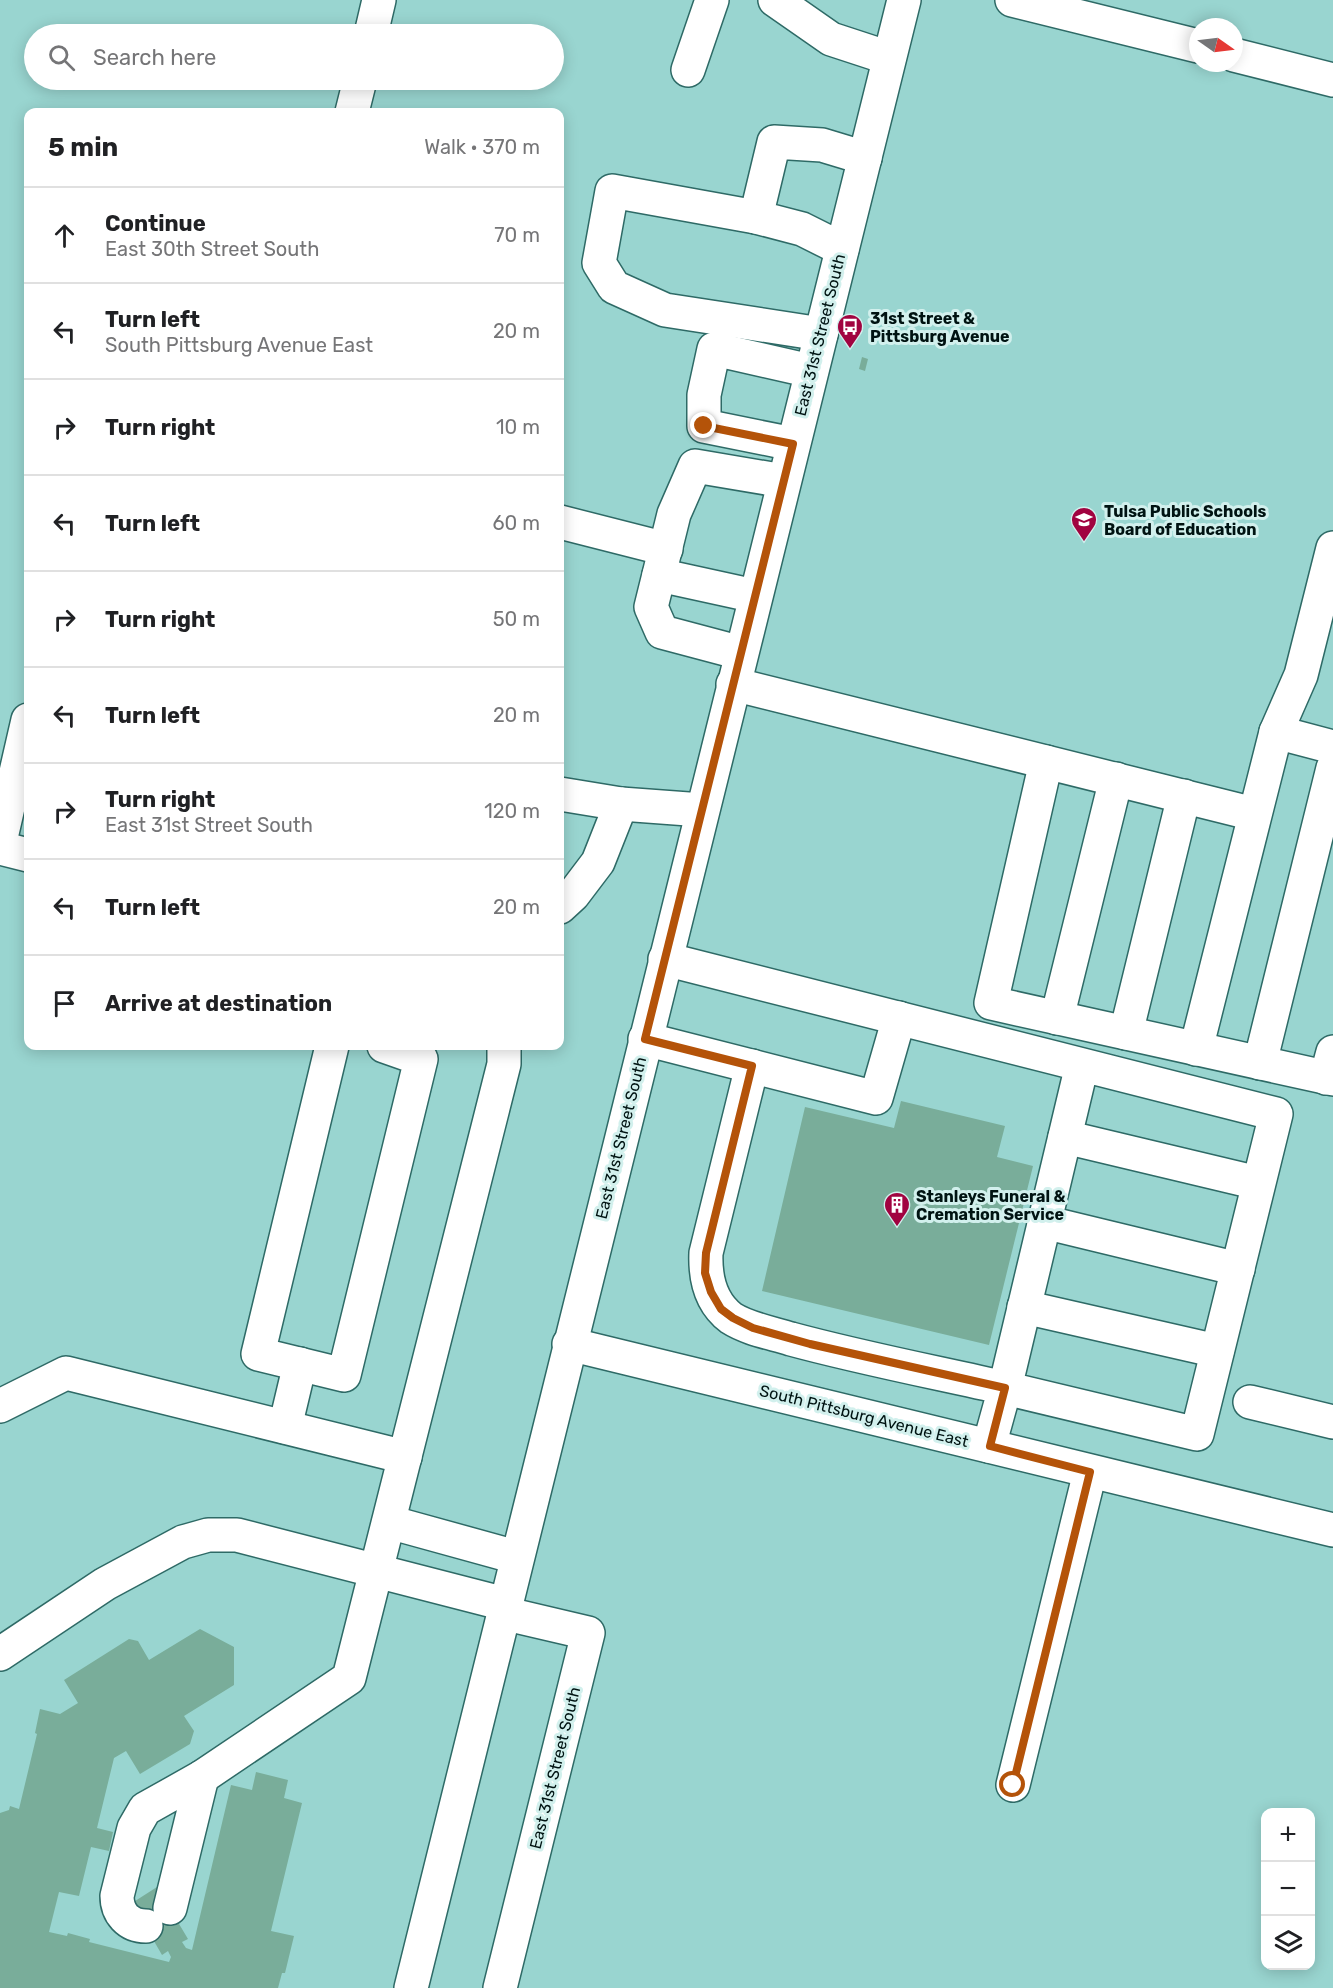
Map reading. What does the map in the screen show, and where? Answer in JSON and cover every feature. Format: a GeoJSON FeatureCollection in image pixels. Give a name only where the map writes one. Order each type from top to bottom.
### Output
{"type":"FeatureCollection","features":[{"type":"Feature","properties":{"kind":"street"},"geometry":{"type":"LineString","coordinates":[[373,24],[379,0]]}},
{"type":"Feature","properties":{"kind":"street"},"geometry":{"type":"LineString","coordinates":[[688,70],[712,0]]}},
{"type":"Feature","properties":{"kind":"street"},"geometry":{"type":"LineString","coordinates":[[775,0],[831,39],[890,58]]}},
{"type":"Feature","properties":{"kind":"street","name":"East 31st Street South"},"geometry":{"type":"LineString","coordinates":[[411,1988],[516,1557],[904,0]]}},
{"type":"Feature","properties":{"kind":"street"},"geometry":{"type":"LineString","coordinates":[[1012,0],[1189,44]]}},
{"type":"Feature","properties":{"kind":"street"},"geometry":{"type":"LineString","coordinates":[[1243,57],[1333,80]]}},
{"type":"Feature","properties":{"kind":"street"},"geometry":{"type":"LineString","coordinates":[[353,108],[358,90]]}},
{"type":"Feature","properties":{"kind":"street"},"geometry":{"type":"LineString","coordinates":[[756,217],[774,142],[822,145],[865,158]]}},
{"type":"Feature","properties":{"kind":"street"},"geometry":{"type":"LineString","coordinates":[[820,334],[665,310],[614,287],[599,263],[612,191],[756,217],[802,229],[842,249]]}},
{"type":"Feature","properties":{"kind":"street"},"geometry":{"type":"LineString","coordinates":[[793,444],[704,426],[704,395],[714,349],[812,370]]}},
{"type":"Feature","properties":{"kind":"street"},"geometry":{"type":"LineString","coordinates":[[741,652],[662,632],[651,607],[674,514],[695,465],[784,481]]}},
{"type":"Feature","properties":{"kind":"street"},"geometry":{"type":"LineString","coordinates":[[564,524],[755,596]]}},
{"type":"Feature","properties":{"kind":"street"},"geometry":{"type":"LineString","coordinates":[[1196,1049],[1276,732],[1301,675],[1333,548]]}},
{"type":"Feature","properties":{"kind":"street"},"geometry":{"type":"LineString","coordinates":[[733,684],[1254,814]]}},
{"type":"Feature","properties":{"kind":"street"},"geometry":{"type":"LineString","coordinates":[[1276,732],[1333,747]]}},
{"type":"Feature","properties":{"kind":"street"},"geometry":{"type":"LineString","coordinates":[[0,842],[24,760]]}},
{"type":"Feature","properties":{"kind":"street"},"geometry":{"type":"LineString","coordinates":[[1046,762],[991,1003],[1260,1063],[1331,1070]]}},
{"type":"Feature","properties":{"kind":"street"},"geometry":{"type":"LineString","coordinates":[[1260,1063],[1333,768]]}},
{"type":"Feature","properties":{"kind":"street"},"geometry":{"type":"LineString","coordinates":[[1057,1018],[1116,779]]}},
{"type":"Feature","properties":{"kind":"street"},"geometry":{"type":"LineString","coordinates":[[564,795],[621,804],[702,810]]}},
{"type":"Feature","properties":{"kind":"street"},"geometry":{"type":"LineString","coordinates":[[1126,1033],[1184,796]]}},
{"type":"Feature","properties":{"kind":"street"},"geometry":{"type":"LineString","coordinates":[[564,903],[598,862],[621,804]]}},
{"type":"Feature","properties":{"kind":"street"},"geometry":{"type":"LineString","coordinates":[[0,848],[24,854]]}},
{"type":"Feature","properties":{"kind":"street"},"geometry":{"type":"LineString","coordinates":[[665,959],[1276,1114],[1197,1434],[810,1344],[753,1328],[721,1309],[711,1292],[705,1273],[706,1253],[752,1066]]}},
{"type":"Feature","properties":{"kind":"street"},"geometry":{"type":"LineString","coordinates":[[645,1039],[876,1098],[899,1018]]}},
{"type":"Feature","properties":{"kind":"street"},"geometry":{"type":"LineString","coordinates":[[331,1050],[258,1354],[344,1375],[421,1059],[395,1050]]}},
{"type":"Feature","properties":{"kind":"street"},"geometry":{"type":"LineString","coordinates":[[202,1777],[158,1917],[135,1925],[120,1912],[117,1902],[134,1828],[145,1809],[202,1777],[350,1678],[504,1064],[504,1050]]}},
{"type":"Feature","properties":{"kind":"street"},"geometry":{"type":"LineString","coordinates":[[990,1446],[1082,1065]]}},
{"type":"Feature","properties":{"kind":"street"},"geometry":{"type":"LineString","coordinates":[[1065,1137],[1258,1183]]}},
{"type":"Feature","properties":{"kind":"street"},"geometry":{"type":"LineString","coordinates":[[1044,1222],[1238,1269]]}},
{"type":"Feature","properties":{"kind":"street"},"geometry":{"type":"LineString","coordinates":[[1024,1307],[1217,1351]]}},
{"type":"Feature","properties":{"kind":"street","name":"South Pittsburg Avenue East"},"geometry":{"type":"LineString","coordinates":[[569,1344],[1333,1530]]}},
{"type":"Feature","properties":{"kind":"street"},"geometry":{"type":"LineString","coordinates":[[285,1427],[300,1364]]}},
{"type":"Feature","properties":{"kind":"street"},"geometry":{"type":"LineString","coordinates":[[0,1406],[66,1373],[405,1457]]}},
{"type":"Feature","properties":{"kind":"street"},"geometry":{"type":"LineString","coordinates":[[1250,1402],[1333,1422]]}},
{"type":"Feature","properties":{"kind":"street"},"geometry":{"type":"LineString","coordinates":[[1013,1785],[1090,1472]]}},
{"type":"Feature","properties":{"kind":"street"},"geometry":{"type":"LineString","coordinates":[[389,1522],[516,1557]]}},
{"type":"Feature","properties":{"kind":"street"},"geometry":{"type":"LineString","coordinates":[[1,1656],[105,1584],[183,1542],[208,1535],[237,1535],[377,1570],[504,1608]]}},
{"type":"Feature","properties":{"kind":"street","name":"East 31st Street South"},"geometry":{"type":"LineString","coordinates":[[500,1988],[588,1634],[504,1608]]}},
{"type":"Feature","properties":{"kind":"building"},"geometry":{"type":"Polygon","coordinates":[[[862,357],[868,359],[865,371],[859,369],[862,357]]]}},
{"type":"Feature","properties":{"kind":"building","name":"Stanleys Funeral & Cremation Service"},"geometry":{"type":"Polygon","coordinates":[[[901,1101],[1005,1126],[997,1157],[1033,1166],[989,1345],[762,1291],[805,1107],[894,1128],[901,1101]]]}},
{"type":"Feature","properties":{"kind":"building"},"geometry":{"type":"Polygon","coordinates":[[[200,1629],[234,1647],[234,1685],[184,1716],[194,1731],[190,1744],[140,1774],[126,1751],[114,1758],[97,1828],[113,1832],[109,1851],[91,1847],[79,1896],[59,1892],[49,1932],[67,1936],[68,1933],[90,1939],[89,1942],[169,1962],[171,1957],[168,1951],[162,1955],[132,1903],[157,1887],[188,1939],[182,1942],[186,1948],[192,1950],[231,1785],[252,1790],[256,1772],[288,1780],[284,1798],[302,1803],[271,1931],[294,1936],[285,1973],[282,1973],[278,1988],[0,1988],[0,1813],[9,1810],[10,1806],[19,1809],[37,1734],[35,1733],[40,1709],[60,1714],[78,1703],[64,1680],[129,1639],[138,1641],[149,1660],[200,1629]]]}},
{"type":"Feature","properties":{"kind":"place","name":"31st Street & Pittsburg Avenue"},"geometry":{"type":"Point","coordinates":[850,350]}},
{"type":"Feature","properties":{"kind":"place","name":"Tulsa Public Schools Board of Education"},"geometry":{"type":"Point","coordinates":[1084,543]}},
{"type":"Feature","properties":{"kind":"place","name":"Stanleys Funeral & Cremation Service"},"geometry":{"type":"Point","coordinates":[897,1228]}},
{"type":"Feature","properties":{"kind":"route"},"geometry":{"type":"LineString","coordinates":[[704,426],[793,444],[645,1039],[752,1066],[706,1253],[705,1273],[711,1292],[721,1309],[753,1328],[810,1344],[1005,1388],[990,1446],[1090,1472],[1013,1785]]}}]}
